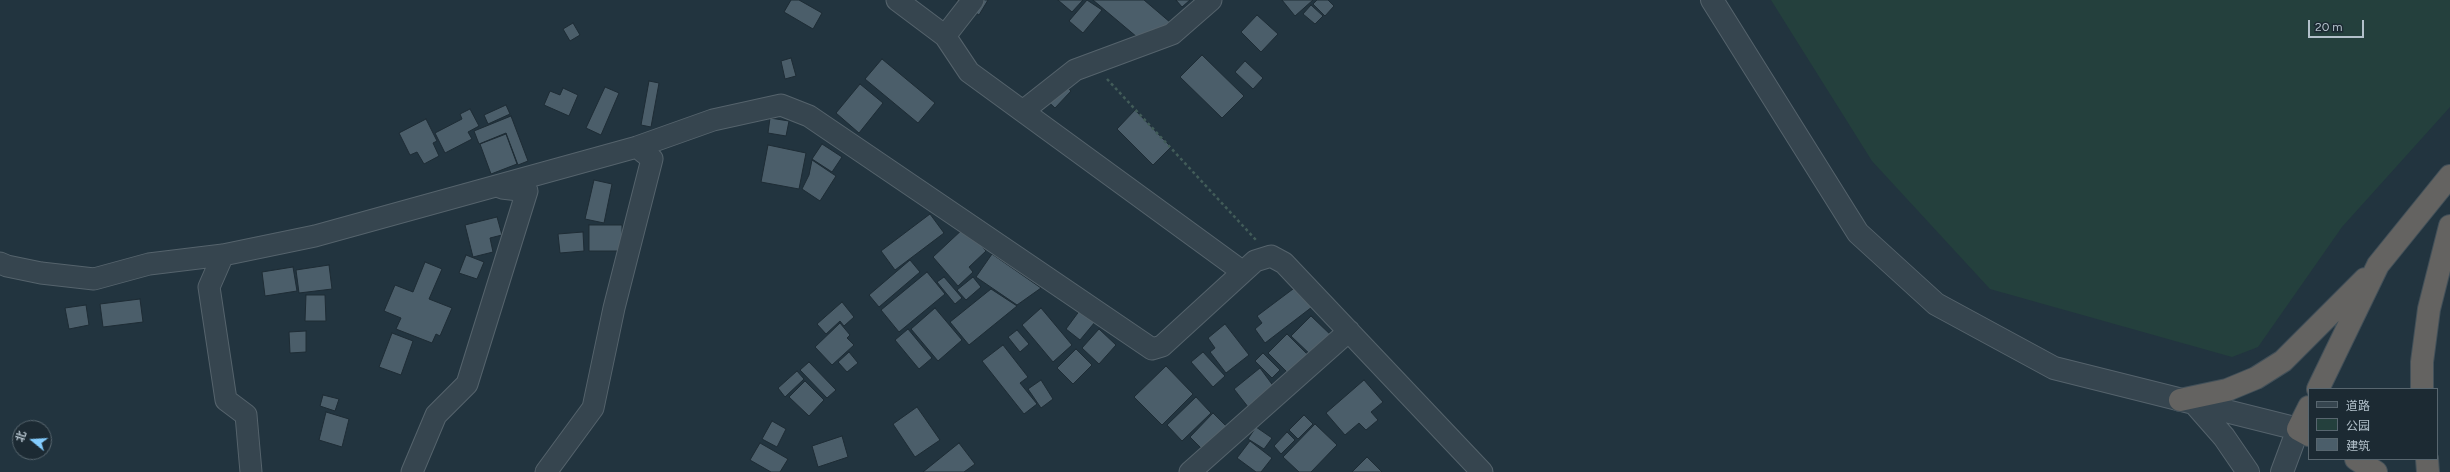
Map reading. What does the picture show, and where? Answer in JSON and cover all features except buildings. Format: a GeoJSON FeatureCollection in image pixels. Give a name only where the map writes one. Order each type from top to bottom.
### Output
{"type":"FeatureCollection","features":[{"type":"Feature","properties":{"kind":"highway"},"geometry":{"type":"LineString","coordinates":[[2188,402],[2227,390],[2256,378],[2283,361],[2378,265],[2450,176]]}},
{"type":"Feature","properties":{"kind":"highway"},"geometry":{"type":"LineString","coordinates":[[2422,388],[2422,362],[2429,309],[2450,226]]}},
{"type":"Feature","properties":{"kind":"highway"},"geometry":{"type":"LineString","coordinates":[[2318,388],[2378,265]]}},
{"type":"Feature","properties":{"kind":"highway"},"geometry":{"type":"LineString","coordinates":[[2303,432],[2308,411]]}},
{"type":"Feature","properties":{"kind":"highway"},"geometry":{"type":"LineString","coordinates":[[2358,460],[2376,472]]}},
{"type":"Feature","properties":{"kind":"highway"},"geometry":{"type":"LineString","coordinates":[[2427,460],[2428,472]]}},
{"type":"Feature","properties":{"kind":"street"},"geometry":{"type":"LineString","coordinates":[[897,0],[945,36],[969,72],[1243,272]]}},
{"type":"Feature","properties":{"kind":"street"},"geometry":{"type":"LineString","coordinates":[[945,36],[973,0]]}},
{"type":"Feature","properties":{"kind":"street"},"geometry":{"type":"LineString","coordinates":[[1023,111],[1075,70],[1172,34],[1211,0]]}},
{"type":"Feature","properties":{"kind":"street"},"geometry":{"type":"LineString","coordinates":[[1712,0],[1858,233],[1936,304],[2054,368],[2303,432],[2282,472]]}},
{"type":"Feature","properties":{"kind":"street"},"geometry":{"type":"LineString","coordinates":[[0,263],[7,266],[41,273],[94,279],[149,264],[223,255],[316,236],[637,147],[713,120],[781,105],[809,116],[1152,349],[1162,346],[1255,261],[1271,256],[1284,263],[1482,472]]}},
{"type":"Feature","properties":{"kind":"street"},"geometry":{"type":"LineString","coordinates":[[546,472],[593,408],[614,308],[652,159],[637,147]]}},
{"type":"Feature","properties":{"kind":"street"},"geometry":{"type":"LineString","coordinates":[[412,472],[436,415],[467,384],[528,191],[491,187]]}},
{"type":"Feature","properties":{"kind":"street"},"geometry":{"type":"LineString","coordinates":[[223,255],[209,287],[226,400],[246,415],[251,472]]}},
{"type":"Feature","properties":{"kind":"street"},"geometry":{"type":"LineString","coordinates":[[1190,472],[1349,331]]}},
{"type":"Feature","properties":{"kind":"street"},"geometry":{"type":"LineString","coordinates":[[2188,402],[2224,437],[2248,472]]}},
{"type":"Feature","properties":{"kind":"path"},"geometry":{"type":"LineString","coordinates":[[1092,64],[1271,256]]}},
{"type":"Feature","properties":{"kind":"green space"},"geometry":{"type":"Polygon","coordinates":[[[1771,0],[2450,0],[2450,107],[2342,227],[2258,347],[2232,357],[1990,289],[1872,161],[1771,0]]]}}]}
